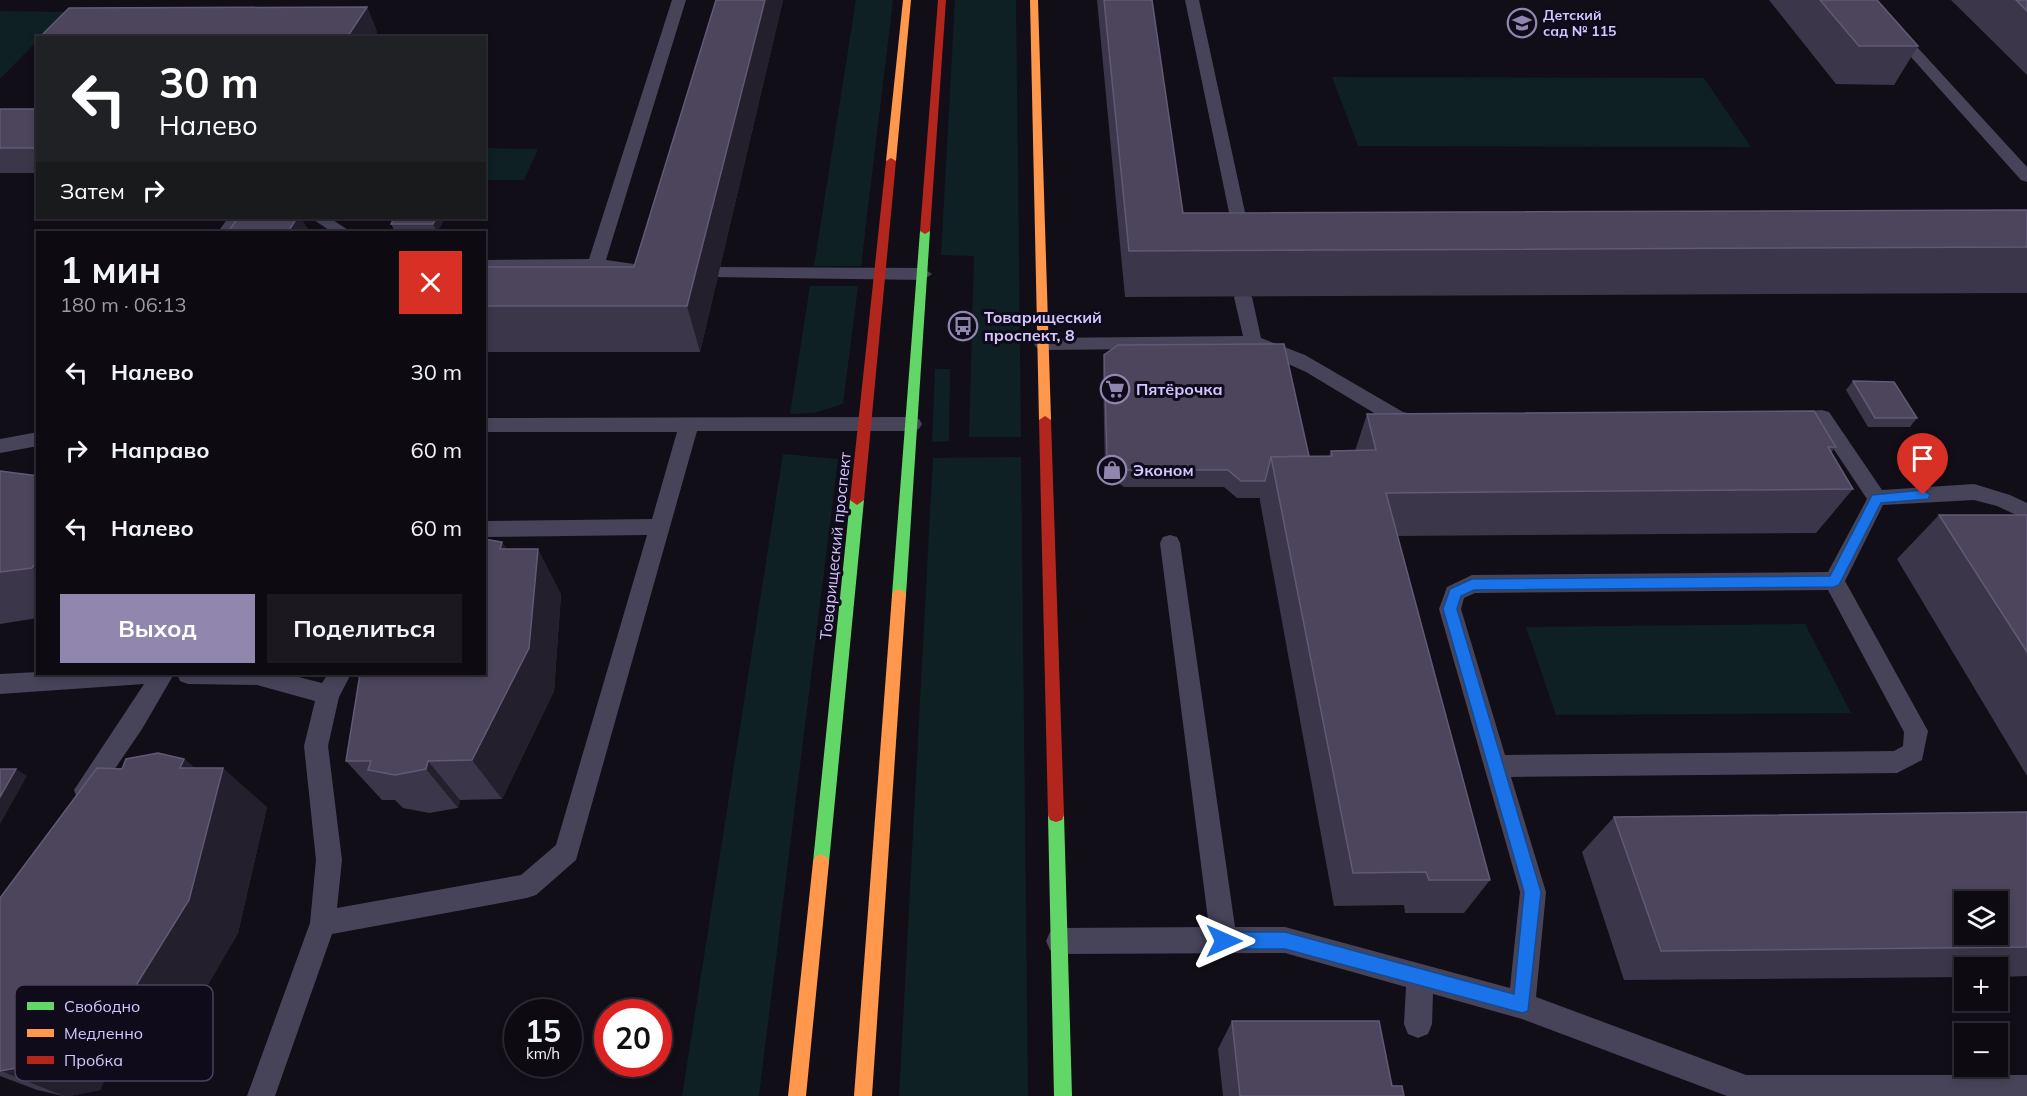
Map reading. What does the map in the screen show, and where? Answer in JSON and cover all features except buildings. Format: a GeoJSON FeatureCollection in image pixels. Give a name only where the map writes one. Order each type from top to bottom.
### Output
{"type":"FeatureCollection","features":[{"type":"Feature","properties":{"kind":"street","name":"Товарищеский проспект"},"geometry":{"type":"LineString","coordinates":[[797,1096],[907,0]]}},
{"type":"Feature","properties":{"kind":"street"},"geometry":{"type":"LineString","coordinates":[[863,1096],[942,0]]}},
{"type":"Feature","properties":{"kind":"street"},"geometry":{"type":"LineString","coordinates":[[1034,0],[1063,1096]]}},
{"type":"Feature","properties":{"kind":"lane"},"geometry":{"type":"LineString","coordinates":[[596,264],[679,0]]}},
{"type":"Feature","properties":{"kind":"lane"},"geometry":{"type":"LineString","coordinates":[[1192,0],[1238,217],[1237,259]]}},
{"type":"Feature","properties":{"kind":"lane"},"geometry":{"type":"LineString","coordinates":[[1867,0],[2027,177]]}},
{"type":"Feature","properties":{"kind":"lane"},"geometry":{"type":"LineString","coordinates":[[1238,217],[1259,217]]}},
{"type":"Feature","properties":{"kind":"lane"},"geometry":{"type":"LineString","coordinates":[[321,219],[341,231]]}},
{"type":"Feature","properties":{"kind":"lane"},"geometry":{"type":"LineString","coordinates":[[486,265],[596,264],[660,272]]}},
{"type":"Feature","properties":{"kind":"lane"},"geometry":{"type":"LineString","coordinates":[[719,273],[923,274]]}},
{"type":"Feature","properties":{"kind":"lane"},"geometry":{"type":"LineString","coordinates":[[1243,297],[1253,342]]}},
{"type":"Feature","properties":{"kind":"lane"},"geometry":{"type":"LineString","coordinates":[[1043,344],[1253,342],[1273,347],[1373,402],[1401,421],[1436,421]]}},
{"type":"Feature","properties":{"kind":"lane"},"geometry":{"type":"LineString","coordinates":[[1775,418],[1821,417],[1876,498]]}},
{"type":"Feature","properties":{"kind":"lane"},"geometry":{"type":"LineString","coordinates":[[486,425],[912,424]]}},
{"type":"Feature","properties":{"kind":"lane"},"geometry":{"type":"LineString","coordinates":[[323,923],[527,886],[567,852],[689,425]]}},
{"type":"Feature","properties":{"kind":"lane"},"geometry":{"type":"LineString","coordinates":[[0,446],[36,438]]}},
{"type":"Feature","properties":{"kind":"lane"},"geometry":{"type":"LineString","coordinates":[[1876,498],[1974,492],[2003,500],[2027,512]]}},
{"type":"Feature","properties":{"kind":"lane"},"geometry":{"type":"LineString","coordinates":[[1834,581],[1876,498]]}},
{"type":"Feature","properties":{"kind":"lane"},"geometry":{"type":"LineString","coordinates":[[486,530],[660,527]]}},
{"type":"Feature","properties":{"kind":"lane"},"geometry":{"type":"LineString","coordinates":[[1170,543],[1224,941]]}},
{"type":"Feature","properties":{"kind":"lane"},"geometry":{"type":"LineString","coordinates":[[1522,1005],[1533,892],[1450,609],[1455,593],[1472,585],[1834,581]]}},
{"type":"Feature","properties":{"kind":"lane"},"geometry":{"type":"LineString","coordinates":[[1496,766],[1897,762],[1914,752],[1916,731],[1834,581]]}},
{"type":"Feature","properties":{"kind":"lane"},"geometry":{"type":"LineString","coordinates":[[0,684],[138,675]]}},
{"type":"Feature","properties":{"kind":"lane"},"geometry":{"type":"LineString","coordinates":[[74,806],[134,722],[162,675]]}},
{"type":"Feature","properties":{"kind":"lane"},"geometry":{"type":"LineString","coordinates":[[257,675],[334,684],[316,746],[329,860],[323,923],[261,1096]]}},
{"type":"Feature","properties":{"kind":"lane"},"geometry":{"type":"LineString","coordinates":[[1059,941],[1285,940],[1522,1005],[1746,1089],[2027,1089]]}},
{"type":"Feature","properties":{"kind":"lane"},"geometry":{"type":"LineString","coordinates":[[1418,1024],[1420,978]]}},
{"type":"Feature","properties":{"kind":"shaded area"},"geometry":{"type":"Polygon","coordinates":[[[856,0],[893,0],[861,266],[814,266],[856,0]]]}},
{"type":"Feature","properties":{"kind":"shaded area"},"geometry":{"type":"Polygon","coordinates":[[[955,0],[1016,0],[1021,437],[969,437],[974,256],[941,255],[955,0]]]}},
{"type":"Feature","properties":{"kind":"shaded area"},"geometry":{"type":"Polygon","coordinates":[[[0,11],[65,12],[42,36],[36,36],[36,42],[0,79],[0,11]]]}},
{"type":"Feature","properties":{"kind":"shaded area"},"geometry":{"type":"Polygon","coordinates":[[[1332,77],[1704,78],[1751,147],[1358,146],[1332,77]]]}},
{"type":"Feature","properties":{"kind":"shaded area"},"geometry":{"type":"Polygon","coordinates":[[[486,148],[538,149],[524,180],[486,180],[486,148]]]}},
{"type":"Feature","properties":{"kind":"shaded area"},"geometry":{"type":"Polygon","coordinates":[[[810,286],[858,286],[843,404],[814,413],[790,414],[810,286]]]}},
{"type":"Feature","properties":{"kind":"shaded area"},"geometry":{"type":"Polygon","coordinates":[[[935,369],[950,369],[949,441],[932,442],[935,369]]]}},
{"type":"Feature","properties":{"kind":"shaded area"},"geometry":{"type":"Polygon","coordinates":[[[783,454],[838,459],[759,1096],[682,1096],[783,454]]]}},
{"type":"Feature","properties":{"kind":"shaded area"},"geometry":{"type":"Polygon","coordinates":[[[1021,457],[1028,1096],[899,1096],[933,458],[1021,457]]]}},
{"type":"Feature","properties":{"kind":"shaded area"},"geometry":{"type":"Polygon","coordinates":[[[1805,624],[1851,713],[1556,715],[1526,627],[1805,624]]]}},
{"type":"Feature","properties":{"kind":"traffic: fast"},"geometry":{"type":"LineString","coordinates":[[899,595],[925,231]]}},
{"type":"Feature","properties":{"kind":"traffic: fast"},"geometry":{"type":"LineString","coordinates":[[821,862],[857,500]]}},
{"type":"Feature","properties":{"kind":"traffic: fast"},"geometry":{"type":"LineString","coordinates":[[1056,815],[1063,1096]]}},
{"type":"Feature","properties":{"kind":"traffic: slow"},"geometry":{"type":"LineString","coordinates":[[891,161],[907,0]]}},
{"type":"Feature","properties":{"kind":"traffic: slow"},"geometry":{"type":"LineString","coordinates":[[1034,0],[1045,420]]}},
{"type":"Feature","properties":{"kind":"traffic: slow"},"geometry":{"type":"LineString","coordinates":[[863,1096],[899,595]]}},
{"type":"Feature","properties":{"kind":"traffic: slow"},"geometry":{"type":"LineString","coordinates":[[797,1096],[821,862]]}},
{"type":"Feature","properties":{"kind":"traffic: jam"},"geometry":{"type":"LineString","coordinates":[[925,231],[942,0]]}},
{"type":"Feature","properties":{"kind":"traffic: jam"},"geometry":{"type":"LineString","coordinates":[[857,500],[891,161]]}},
{"type":"Feature","properties":{"kind":"traffic: jam"},"geometry":{"type":"LineString","coordinates":[[1045,420],[1056,815]]}},
{"type":"Feature","properties":{"kind":"place","name":"Детский сад № 115"},"geometry":{"type":"Point","coordinates":[1522,23]}},
{"type":"Feature","properties":{"kind":"place","name":"Товарищеский проспект, 8"},"geometry":{"type":"Point","coordinates":[963,326]}},
{"type":"Feature","properties":{"kind":"place","name":"Пятёрочка"},"geometry":{"type":"Point","coordinates":[1115,389]}},
{"type":"Feature","properties":{"kind":"place","name":"Эконом"},"geometry":{"type":"Point","coordinates":[1112,470]}},
{"type":"Feature","properties":{"kind":"route"},"geometry":{"type":"LineString","coordinates":[[1224,941],[1285,940],[1522,1005],[1533,892],[1450,609],[1455,593],[1472,585],[1834,581],[1876,498],[1923,495]]}}]}
